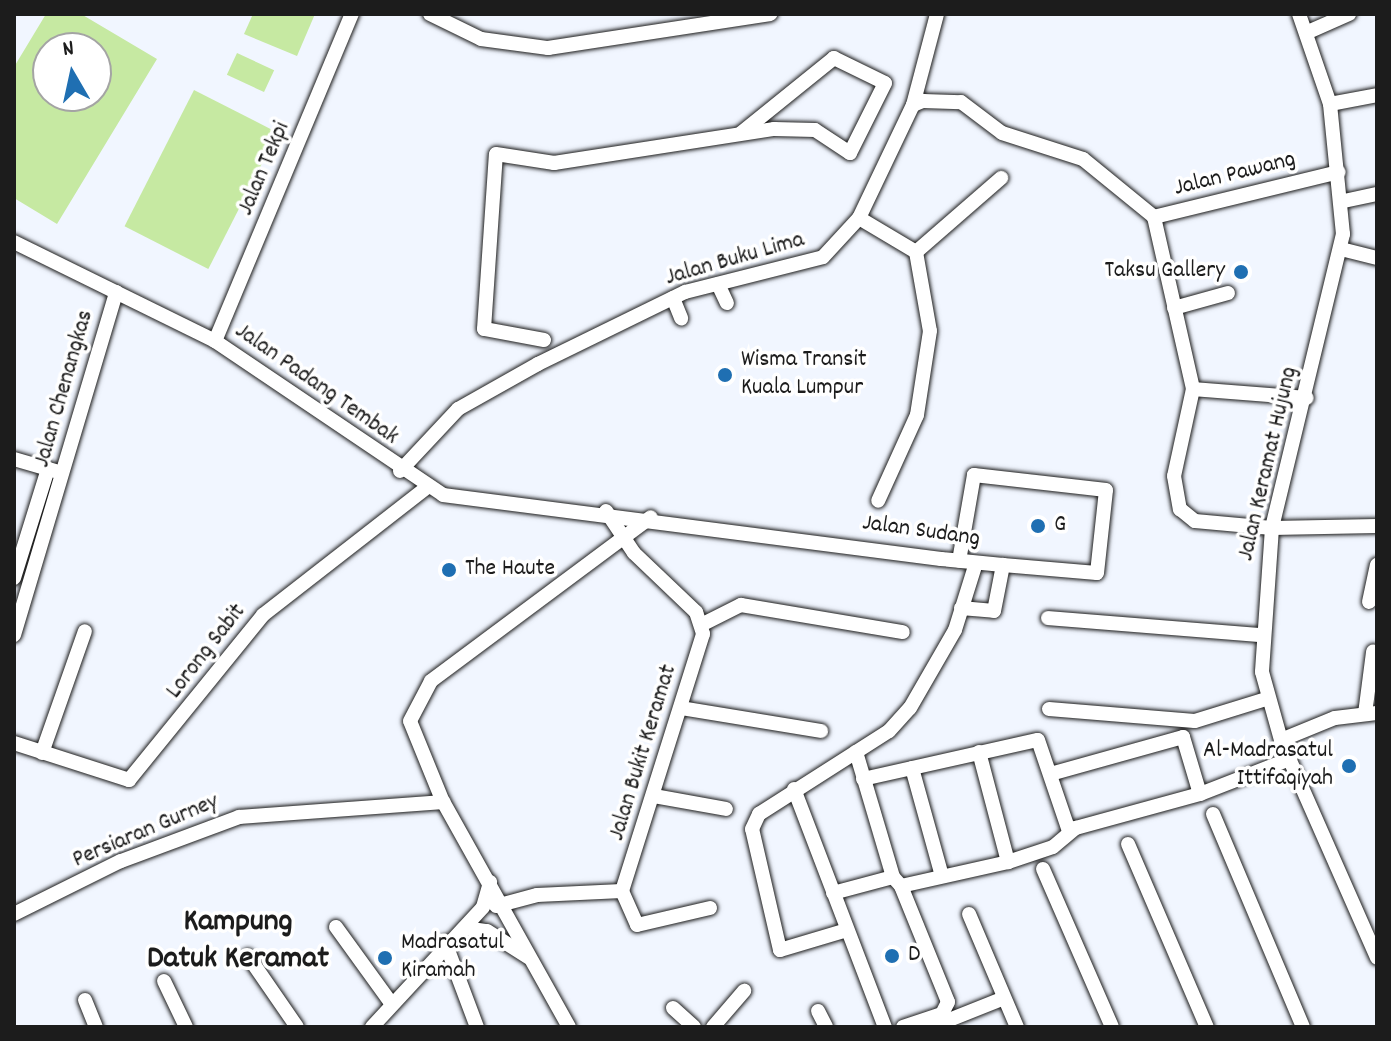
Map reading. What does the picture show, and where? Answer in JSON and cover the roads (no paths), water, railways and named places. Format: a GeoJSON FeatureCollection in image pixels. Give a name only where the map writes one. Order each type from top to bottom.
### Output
{"type":"FeatureCollection","features":[{"type":"Feature","properties":{"kind":"street","name":"Jalan Tekpi"},"geometry":{"type":"LineString","coordinates":[[215,341],[352,14]]}},
{"type":"Feature","properties":{"kind":"street"},"geometry":{"type":"LineString","coordinates":[[430,14],[481,39],[548,48],[736,16],[770,14]]}},
{"type":"Feature","properties":{"kind":"street","name":"Jalan Buku Lima"},"geometry":{"type":"LineString","coordinates":[[400,471],[458,409],[673,298],[823,257],[859,218],[913,105],[937,14]]}},
{"type":"Feature","properties":{"kind":"street","name":"Jalan Keramat Hujung"},"geometry":{"type":"LineString","coordinates":[[1299,14],[1308,32],[1330,104],[1344,201],[1341,249],[1307,398],[1272,528],[1261,635],[1266,699],[1377,958]]}},
{"type":"Feature","properties":{"kind":"street"},"geometry":{"type":"LineString","coordinates":[[1308,32],[1349,14]]}},
{"type":"Feature","properties":{"kind":"street"},"geometry":{"type":"LineString","coordinates":[[544,340],[484,329],[496,154],[554,163],[741,133],[815,130],[850,153],[885,83],[834,58],[741,133]]}},
{"type":"Feature","properties":{"kind":"street"},"geometry":{"type":"LineString","coordinates":[[1330,104],[1377,95]]}},
{"type":"Feature","properties":{"kind":"street"},"geometry":{"type":"LineString","coordinates":[[913,105],[936,98],[961,102],[1010,136],[1083,159],[1154,217]]}},
{"type":"Feature","properties":{"kind":"street","name":"Jalan Pawang"},"geometry":{"type":"LineString","coordinates":[[1339,172],[1154,217],[1193,389],[1174,476],[1180,509],[1195,521],[1272,528],[1377,526]]}},
{"type":"Feature","properties":{"kind":"street"},"geometry":{"type":"LineString","coordinates":[[916,252],[1001,178]]}},
{"type":"Feature","properties":{"kind":"street"},"geometry":{"type":"LineString","coordinates":[[1344,201],[1377,194]]}},
{"type":"Feature","properties":{"kind":"street"},"geometry":{"type":"LineString","coordinates":[[859,218],[916,252],[930,331],[925,389],[878,501]]}},
{"type":"Feature","properties":{"kind":"street","name":"Jalan Padang Tembak"},"geometry":{"type":"LineString","coordinates":[[14,242],[215,341],[426,488],[606,511]]}},
{"type":"Feature","properties":{"kind":"street"},"geometry":{"type":"LineString","coordinates":[[1341,249],[1377,258]]}},
{"type":"Feature","properties":{"kind":"street"},"geometry":{"type":"LineString","coordinates":[[718,284],[727,303]]}},
{"type":"Feature","properties":{"kind":"street","name":"Jalan Chenangkas"},"geometry":{"type":"LineString","coordinates":[[14,635],[55,471],[116,292]]}},
{"type":"Feature","properties":{"kind":"street"},"geometry":{"type":"LineString","coordinates":[[1174,308],[1228,293]]}},
{"type":"Feature","properties":{"kind":"street"},"geometry":{"type":"LineString","coordinates":[[673,298],[681,318]]}},
{"type":"Feature","properties":{"kind":"street"},"geometry":{"type":"LineString","coordinates":[[1193,389],[1307,398]]}},
{"type":"Feature","properties":{"kind":"street"},"geometry":{"type":"LineString","coordinates":[[14,459],[55,471],[14,578]]}},
{"type":"Feature","properties":{"kind":"street","name":"Jalan Sudang"},"geometry":{"type":"LineString","coordinates":[[606,511],[959,561],[1099,572],[1103,489],[974,475],[959,561]]}},
{"type":"Feature","properties":{"kind":"street","name":"Lorong Sabit"},"geometry":{"type":"LineString","coordinates":[[14,743],[129,780],[263,615],[426,488]]}},
{"type":"Feature","properties":{"kind":"street"},"geometry":{"type":"LineString","coordinates":[[606,511],[622,535],[701,625],[741,605],[903,632]]}},
{"type":"Feature","properties":{"kind":"street"},"geometry":{"type":"LineString","coordinates":[[569,1027],[443,802],[410,721],[414,702],[441,673],[622,535],[652,517]]}},
{"type":"Feature","properties":{"kind":"street"},"geometry":{"type":"LineString","coordinates":[[847,930],[786,951],[776,945],[752,829],[759,814],[856,752],[910,708],[961,608],[976,563]]}},
{"type":"Feature","properties":{"kind":"street"},"geometry":{"type":"LineString","coordinates":[[961,608],[994,611],[1003,565]]}},
{"type":"Feature","properties":{"kind":"street"},"geometry":{"type":"LineString","coordinates":[[1369,602],[1377,565]]}},
{"type":"Feature","properties":{"kind":"street"},"geometry":{"type":"LineString","coordinates":[[1048,618],[1261,635]]}},
{"type":"Feature","properties":{"kind":"street","name":"Jalan Bukit Keramat"},"geometry":{"type":"LineString","coordinates":[[622,891],[681,708],[701,625]]}},
{"type":"Feature","properties":{"kind":"street"},"geometry":{"type":"LineString","coordinates":[[42,753],[85,631]]}},
{"type":"Feature","properties":{"kind":"street"},"geometry":{"type":"LineString","coordinates":[[1281,740],[1371,713],[1373,652]]}},
{"type":"Feature","properties":{"kind":"street"},"geometry":{"type":"LineString","coordinates":[[1049,709],[1195,721],[1266,699]]}},
{"type":"Feature","properties":{"kind":"street"},"geometry":{"type":"LineString","coordinates":[[681,708],[821,731]]}},
{"type":"Feature","properties":{"kind":"street"},"geometry":{"type":"LineString","coordinates":[[1054,773],[1183,737],[1200,794]]}},
{"type":"Feature","properties":{"kind":"street"},"geometry":{"type":"LineString","coordinates":[[863,779],[1038,740],[1054,773],[1069,831]]}},
{"type":"Feature","properties":{"kind":"street"},"geometry":{"type":"LineString","coordinates":[[856,752],[897,881],[948,1002],[942,1014],[903,1027]]}},
{"type":"Feature","properties":{"kind":"street"},"geometry":{"type":"LineString","coordinates":[[979,752],[1008,862]]}},
{"type":"Feature","properties":{"kind":"street"},"geometry":{"type":"LineString","coordinates":[[833,893],[1008,862],[1053,847],[1069,831],[1200,794],[1290,759]]}},
{"type":"Feature","properties":{"kind":"street"},"geometry":{"type":"LineString","coordinates":[[912,768],[942,876]]}},
{"type":"Feature","properties":{"kind":"street"},"geometry":{"type":"LineString","coordinates":[[794,789],[885,1027]]}},
{"type":"Feature","properties":{"kind":"street"},"geometry":{"type":"LineString","coordinates":[[654,796],[726,809]]}},
{"type":"Feature","properties":{"kind":"street","name":"Persiaran Gurney"},"geometry":{"type":"LineString","coordinates":[[14,914],[121,861],[239,817],[443,802]]}},
{"type":"Feature","properties":{"kind":"street"},"geometry":{"type":"LineString","coordinates":[[1213,814],[1303,1027]]}},
{"type":"Feature","properties":{"kind":"street"},"geometry":{"type":"LineString","coordinates":[[1128,844],[1207,1027]]}},
{"type":"Feature","properties":{"kind":"street"},"geometry":{"type":"LineString","coordinates":[[1043,869],[1112,1027]]}},
{"type":"Feature","properties":{"kind":"street"},"geometry":{"type":"LineString","coordinates":[[465,928],[487,900],[490,882]]}},
{"type":"Feature","properties":{"kind":"street"},"geometry":{"type":"LineString","coordinates":[[372,1027],[387,1015],[445,942],[501,903],[622,891],[637,925],[710,908]]}},
{"type":"Feature","properties":{"kind":"street"},"geometry":{"type":"LineString","coordinates":[[969,914],[1017,1027]]}},
{"type":"Feature","properties":{"kind":"street"},"geometry":{"type":"LineString","coordinates":[[336,927],[387,1015]]}},
{"type":"Feature","properties":{"kind":"street"},"geometry":{"type":"LineString","coordinates":[[465,928],[487,931],[532,960]]}},
{"type":"Feature","properties":{"kind":"street"},"geometry":{"type":"LineString","coordinates":[[445,942],[477,1027]]}},
{"type":"Feature","properties":{"kind":"street"},"geometry":{"type":"LineString","coordinates":[[248,956],[297,1027]]}},
{"type":"Feature","properties":{"kind":"street"},"geometry":{"type":"LineString","coordinates":[[164,981],[186,1027]]}},
{"type":"Feature","properties":{"kind":"street"},"geometry":{"type":"LineString","coordinates":[[713,1027],[744,991]]}},
{"type":"Feature","properties":{"kind":"street"},"geometry":{"type":"LineString","coordinates":[[932,1027],[1004,998]]}},
{"type":"Feature","properties":{"kind":"street"},"geometry":{"type":"LineString","coordinates":[[85,1000],[96,1027]]}},
{"type":"Feature","properties":{"kind":"street"},"geometry":{"type":"LineString","coordinates":[[673,1008],[694,1027]]}},
{"type":"Feature","properties":{"kind":"street"},"geometry":{"type":"LineString","coordinates":[[818,1011],[826,1027]]}},
{"type":"Feature","properties":{"kind":"place","name":"Taksu Gallery"},"geometry":{"type":"Point","coordinates":[1241,272]}},
{"type":"Feature","properties":{"kind":"place","name":"Wisma Transit Kuala Lumpur"},"geometry":{"type":"Point","coordinates":[725,375]}},
{"type":"Feature","properties":{"kind":"place","name":"G"},"geometry":{"type":"Point","coordinates":[1038,526]}},
{"type":"Feature","properties":{"kind":"place","name":"The Haute"},"geometry":{"type":"Point","coordinates":[449,570]}},
{"type":"Feature","properties":{"kind":"place","name":"Al-Madrasatul Ittifaqiyah"},"geometry":{"type":"Point","coordinates":[1349,766]}},
{"type":"Feature","properties":{"kind":"place","name":"D"},"geometry":{"type":"Point","coordinates":[892,956]}},
{"type":"Feature","properties":{"kind":"place","name":"Madrasatul Kiramah"},"geometry":{"type":"Point","coordinates":[385,958]}},
{"type":"Feature","properties":{"kind":"district","name":"Kampung Datuk Keramat"},"geometry":{"type":"Point","coordinates":[238,942]}}]}
